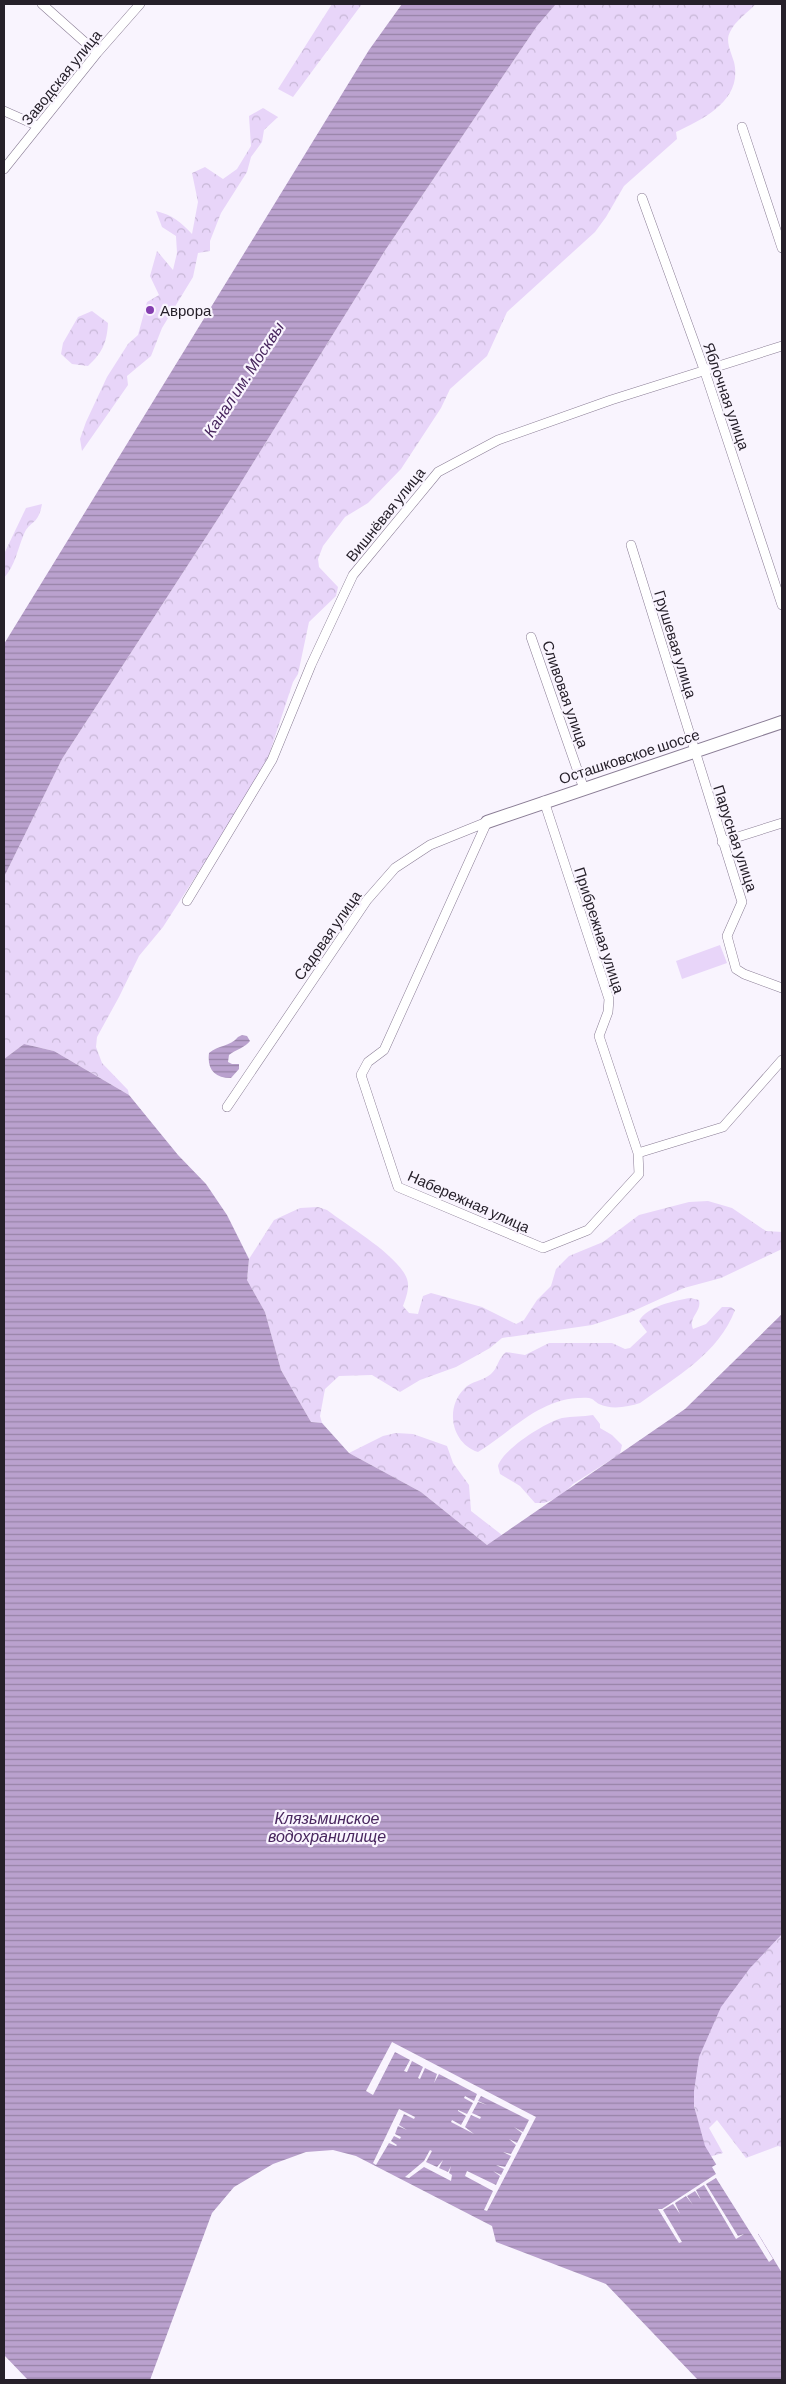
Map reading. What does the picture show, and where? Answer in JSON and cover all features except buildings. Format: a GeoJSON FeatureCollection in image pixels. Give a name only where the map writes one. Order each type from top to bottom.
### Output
{"type":"FeatureCollection","features":[{"type":"Feature","properties":{"kind":"street"},"geometry":{"type":"LineString","coordinates":[[42,4],[97,53]]}},
{"type":"Feature","properties":{"kind":"street","name":"Заводская улица"},"geometry":{"type":"LineString","coordinates":[[4,169],[97,53],[140,4]]}},
{"type":"Feature","properties":{"kind":"street"},"geometry":{"type":"LineString","coordinates":[[4,111],[38,126]]}},
{"type":"Feature","properties":{"kind":"street"},"geometry":{"type":"LineString","coordinates":[[742,127],[782,248]]}},
{"type":"Feature","properties":{"kind":"street","name":"Яблочная улица"},"geometry":{"type":"LineString","coordinates":[[642,198],[706,372],[782,605]]}},
{"type":"Feature","properties":{"kind":"street","name":"Вишнёвая улица"},"geometry":{"type":"LineString","coordinates":[[187,901],[272,760],[310,665],[353,575],[438,472],[498,440],[611,400],[706,372],[782,346]]}},
{"type":"Feature","properties":{"kind":"street","name":"Грушевая улица"},"geometry":{"type":"LineString","coordinates":[[631,545],[694,752]]}},
{"type":"Feature","properties":{"kind":"street","name":"Сливовая улица"},"geometry":{"type":"LineString","coordinates":[[531,637],[584,789]]}},
{"type":"Feature","properties":{"kind":"street","name":"Осташковское шоссе"},"geometry":{"type":"LineString","coordinates":[[487,822],[544,801],[782,722]]}},
{"type":"Feature","properties":{"kind":"street","name":"Парусная улица"},"geometry":{"type":"LineString","coordinates":[[694,752],[742,902],[727,936],[736,969],[744,974],[782,988]]}},
{"type":"Feature","properties":{"kind":"street","name":"Прибрежная улица"},"geometry":{"type":"LineString","coordinates":[[544,801],[609,999],[608,1012],[599,1036],[638,1153]]}},
{"type":"Feature","properties":{"kind":"street","name":"Садовая улица"},"geometry":{"type":"LineString","coordinates":[[228,1107],[368,900],[395,868],[430,845],[487,822]]}},
{"type":"Feature","properties":{"kind":"street","name":"Набережная улица"},"geometry":{"type":"LineString","coordinates":[[487,822],[384,1050],[368,1062],[361,1075],[398,1187],[543,1248],[588,1230],[640,1174],[638,1153]]}},
{"type":"Feature","properties":{"kind":"street"},"geometry":{"type":"LineString","coordinates":[[722,842],[782,823]]}},
{"type":"Feature","properties":{"kind":"street"},"geometry":{"type":"LineString","coordinates":[[638,1153],[723,1127],[782,1060]]}},
{"type":"Feature","properties":{"kind":"green space"},"geometry":{"type":"Polygon","coordinates":[[[332,4],[362,4],[293,97],[278,89],[332,4]]]}},
{"type":"Feature","properties":{"kind":"green space"},"geometry":{"type":"Polygon","coordinates":[[[556,4],[756,4],[735,24],[729,35],[728,43],[734,62],[735,75],[733,87],[727,97],[709,114],[676,132],[677,139],[624,186],[595,232],[507,312],[487,356],[450,389],[441,408],[401,469],[368,503],[345,517],[323,546],[318,559],[319,567],[338,587],[336,596],[309,622],[298,674],[293,682],[264,770],[220,843],[203,865],[163,927],[139,956],[97,1037],[96,1047],[102,1063],[128,1090],[129,1095],[54,1051],[24,1044],[4,1059],[4,877],[62,759],[232,497],[386,249],[537,26],[556,4]]]}},
{"type":"Feature","properties":{"kind":"green space"},"geometry":{"type":"Polygon","coordinates":[[[263,108],[278,117],[264,130],[262,142],[251,157],[247,172],[221,213],[210,241],[210,251],[198,253],[193,277],[162,328],[151,356],[127,376],[128,385],[82,451],[80,439],[107,377],[128,344],[138,335],[147,302],[159,295],[150,276],[157,251],[173,270],[177,253],[176,236],[162,227],[156,211],[176,220],[192,234],[198,202],[192,173],[205,167],[223,179],[237,169],[251,146],[249,116],[263,108]]]}},
{"type":"Feature","properties":{"kind":"green space"},"geometry":{"type":"Polygon","coordinates":[[[92,311],[108,323],[105,342],[97,357],[88,366],[72,364],[61,354],[63,343],[78,317],[92,311]]]}},
{"type":"Feature","properties":{"kind":"green space"},"geometry":{"type":"Polygon","coordinates":[[[42,504],[38,516],[26,530],[14,562],[4,578],[4,554],[26,508],[42,504]]]}},
{"type":"Feature","properties":{"kind":"green space"},"geometry":{"type":"Polygon","coordinates":[[[720,945],[727,963],[682,979],[676,961],[720,945]]]}},
{"type":"Feature","properties":{"kind":"green space"},"geometry":{"type":"Polygon","coordinates":[[[708,1201],[732,1208],[766,1231],[782,1232],[782,1249],[721,1278],[684,1288],[629,1313],[592,1325],[502,1338],[490,1348],[456,1367],[420,1380],[400,1392],[372,1375],[339,1376],[325,1389],[320,1416],[322,1423],[311,1422],[281,1370],[265,1312],[247,1280],[249,1259],[274,1220],[300,1208],[318,1207],[327,1210],[384,1251],[402,1270],[408,1285],[403,1306],[409,1313],[418,1314],[423,1296],[431,1293],[482,1307],[516,1324],[524,1320],[537,1300],[551,1286],[556,1269],[569,1256],[603,1242],[639,1215],[689,1202],[708,1201]]]}},
{"type":"Feature","properties":{"kind":"green space"},"geometry":{"type":"Polygon","coordinates":[[[690,1298],[699,1300],[699,1308],[692,1321],[693,1329],[706,1324],[722,1307],[731,1307],[735,1310],[728,1325],[718,1339],[695,1363],[640,1403],[625,1407],[614,1407],[604,1406],[589,1398],[557,1402],[529,1416],[478,1452],[462,1441],[457,1433],[453,1415],[458,1397],[467,1386],[491,1374],[506,1352],[525,1355],[549,1343],[612,1343],[625,1349],[630,1348],[647,1332],[639,1321],[648,1311],[661,1305],[690,1298]]]}},
{"type":"Feature","properties":{"kind":"green space"},"geometry":{"type":"Polygon","coordinates":[[[593,1415],[600,1424],[600,1428],[612,1435],[622,1445],[620,1454],[573,1484],[560,1497],[544,1503],[535,1503],[520,1486],[500,1474],[498,1466],[502,1459],[516,1444],[536,1430],[562,1418],[593,1415]]]}},
{"type":"Feature","properties":{"kind":"green space"},"geometry":{"type":"Polygon","coordinates":[[[396,1433],[413,1434],[447,1446],[453,1463],[469,1485],[471,1511],[502,1535],[487,1545],[421,1492],[349,1453],[383,1436],[396,1433]]]}},
{"type":"Feature","properties":{"kind":"green space"},"geometry":{"type":"Polygon","coordinates":[[[782,1917],[782,2147],[778,2146],[746,2158],[717,2120],[709,2128],[723,2153],[705,2158],[686,2066],[694,2026],[782,1917]]]}},
{"type":"Feature","properties":{"kind":"water","name":"Канал им. Москвы"},"geometry":{"type":"Polygon","coordinates":[[[402,4],[556,4],[537,26],[386,249],[232,497],[62,759],[4,877],[4,644],[369,50],[402,4]]]}},
{"type":"Feature","properties":{"kind":"water"},"geometry":{"type":"Polygon","coordinates":[[[242,1035],[247,1036],[250,1041],[229,1055],[228,1062],[239,1064],[239,1069],[231,1078],[225,1078],[213,1072],[209,1064],[209,1053],[231,1043],[242,1035]]]}},
{"type":"Feature","properties":{"kind":"water","name":"Клязьминское водохранилище"},"geometry":{"type":"Polygon","coordinates":[[[24,1044],[54,1051],[129,1095],[178,1155],[206,1184],[227,1215],[249,1259],[247,1280],[265,1312],[281,1370],[311,1422],[322,1423],[349,1453],[421,1492],[487,1545],[685,1409],[782,1314],[782,1934],[750,1968],[721,2007],[699,2057],[694,2091],[694,2106],[705,2146],[782,2273],[782,2380],[698,2380],[606,2284],[496,2242],[492,2226],[356,2156],[333,2150],[306,2152],[273,2164],[234,2187],[212,2213],[150,2380],[28,2380],[4,2355],[4,1059],[24,1044]]]}},
{"type":"Feature","properties":{"kind":"pier"},"geometry":{"type":"Polygon","coordinates":[[[392,2042],[536,2117],[487,2211],[484,2210],[493,2191],[465,2176],[467,2171],[496,2185],[500,2176],[493,2171],[501,2175],[504,2169],[496,2165],[505,2167],[511,2156],[503,2152],[511,2154],[516,2145],[509,2139],[517,2143],[522,2133],[514,2127],[523,2132],[529,2120],[481,2096],[478,2101],[487,2105],[478,2102],[472,2113],[481,2117],[480,2119],[471,2115],[465,2127],[474,2134],[451,2122],[452,2120],[461,2125],[466,2116],[458,2110],[467,2114],[473,2103],[464,2098],[465,2096],[474,2101],[477,2094],[439,2074],[434,2083],[437,2074],[425,2068],[420,2079],[418,2078],[423,2067],[412,2061],[407,2072],[404,2071],[410,2060],[395,2052],[373,2095],[366,2091],[392,2042]]]}},
{"type":"Feature","properties":{"kind":"pier"},"geometry":{"type":"Polygon","coordinates":[[[399,2109],[415,2117],[414,2119],[404,2114],[399,2125],[407,2130],[398,2126],[395,2134],[401,2137],[400,2139],[394,2136],[391,2141],[397,2145],[389,2143],[376,2165],[373,2163],[399,2109]]]}},
{"type":"Feature","properties":{"kind":"pier"},"geometry":{"type":"Polygon","coordinates":[[[430,2150],[432,2151],[426,2162],[437,2167],[443,2160],[439,2168],[448,2172],[451,2166],[449,2173],[452,2175],[451,2181],[424,2167],[409,2178],[405,2177],[424,2161],[430,2150]]]}},
{"type":"Feature","properties":{"kind":"pier"},"geometry":{"type":"Polygon","coordinates":[[[717,2164],[760,2233],[758,2234],[773,2259],[769,2262],[716,2178],[706,2184],[738,2236],[744,2234],[736,2239],[704,2185],[696,2190],[701,2200],[695,2191],[687,2196],[693,2205],[686,2196],[675,2203],[680,2214],[673,2204],[663,2210],[682,2242],[679,2243],[658,2209],[662,2209],[716,2174],[712,2167],[717,2164]]]}},
{"type":"Feature","properties":{"kind":"place","name":"Аврора"},"geometry":{"type":"Point","coordinates":[150,310]}}]}
